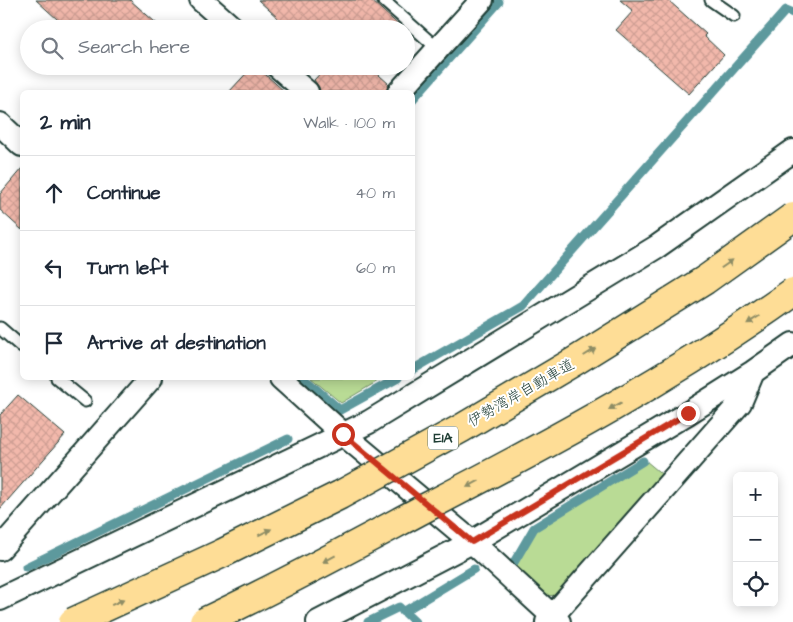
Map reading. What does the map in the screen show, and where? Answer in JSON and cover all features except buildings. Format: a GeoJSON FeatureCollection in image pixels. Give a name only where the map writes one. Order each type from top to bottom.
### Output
{"type":"FeatureCollection","features":[{"type":"Feature","properties":{"kind":"highway","name":"伊勢湾岸自動車道"},"geometry":{"type":"LineString","coordinates":[[73,622],[223,553],[340,495],[462,428],[575,362],[688,290],[793,217]]}},
{"type":"Feature","properties":{"kind":"highway"},"geometry":{"type":"LineString","coordinates":[[204,622],[265,593],[506,466],[624,401],[760,316],[793,292]]}},
{"type":"Feature","properties":{"kind":"street"},"geometry":{"type":"LineString","coordinates":[[201,0],[224,20]]}},
{"type":"Feature","properties":{"kind":"street"},"geometry":{"type":"LineString","coordinates":[[415,74],[482,0]]}},
{"type":"Feature","properties":{"kind":"street"},"geometry":{"type":"LineString","coordinates":[[287,75],[305,90]]}},
{"type":"Feature","properties":{"kind":"street"},"geometry":{"type":"LineString","coordinates":[[400,90],[414,75]]}},
{"type":"Feature","properties":{"kind":"street"},"geometry":{"type":"LineString","coordinates":[[0,124],[20,143]]}},
{"type":"Feature","properties":{"kind":"street"},"geometry":{"type":"LineString","coordinates":[[0,599],[369,422],[658,246],[793,151]]}},
{"type":"Feature","properties":{"kind":"street"},"geometry":{"type":"LineString","coordinates":[[318,622],[472,542],[688,413],[793,344]]}},
{"type":"Feature","properties":{"kind":"street"},"geometry":{"type":"LineString","coordinates":[[283,380],[343,434],[472,542],[553,620],[740,403],[753,372]]}},
{"type":"Feature","properties":{"kind":"street"},"geometry":{"type":"LineString","coordinates":[[0,549],[149,380]]}},
{"type":"Feature","properties":{"kind":"lane"},"geometry":{"type":"LineString","coordinates":[[383,0],[405,20]]}},
{"type":"Feature","properties":{"kind":"lane"},"geometry":{"type":"LineString","coordinates":[[711,0],[734,16]]}},
{"type":"Feature","properties":{"kind":"lane"},"geometry":{"type":"LineString","coordinates":[[415,29],[438,49]]}},
{"type":"Feature","properties":{"kind":"lane"},"geometry":{"type":"LineString","coordinates":[[0,328],[20,345]]}},
{"type":"Feature","properties":{"kind":"lane"},"geometry":{"type":"LineString","coordinates":[[59,380],[85,401]]}},
{"type":"Feature","properties":{"kind":"green space"},"geometry":{"type":"Polygon","coordinates":[[[313,380],[380,380],[341,403],[313,380]]]}},
{"type":"Feature","properties":{"kind":"green space"},"geometry":{"type":"Polygon","coordinates":[[[646,461],[664,476],[559,595],[545,596],[514,567],[537,529],[646,461]]]}},
{"type":"Feature","properties":{"kind":"waterway"},"geometry":{"type":"LineString","coordinates":[[415,97],[499,2]]}},
{"type":"Feature","properties":{"kind":"waterway"},"geometry":{"type":"LineString","coordinates":[[415,368],[523,306],[786,10],[793,13]]}},
{"type":"Feature","properties":{"kind":"waterway"},"geometry":{"type":"LineString","coordinates":[[305,380],[340,410],[394,380]]}},
{"type":"Feature","properties":{"kind":"waterway"},"geometry":{"type":"LineString","coordinates":[[26,567],[288,439]]}},
{"type":"Feature","properties":{"kind":"waterway"},"geometry":{"type":"LineString","coordinates":[[513,564],[534,528],[643,461]]}},
{"type":"Feature","properties":{"kind":"waterway"},"geometry":{"type":"LineString","coordinates":[[403,612],[474,569]]}},
{"type":"Feature","properties":{"kind":"waterway"},"geometry":{"type":"LineString","coordinates":[[368,622],[399,607],[415,622]]}},
{"type":"Feature","properties":{"kind":"route"},"geometry":{"type":"LineString","coordinates":[[343,434],[472,542],[688,413]]}}]}
